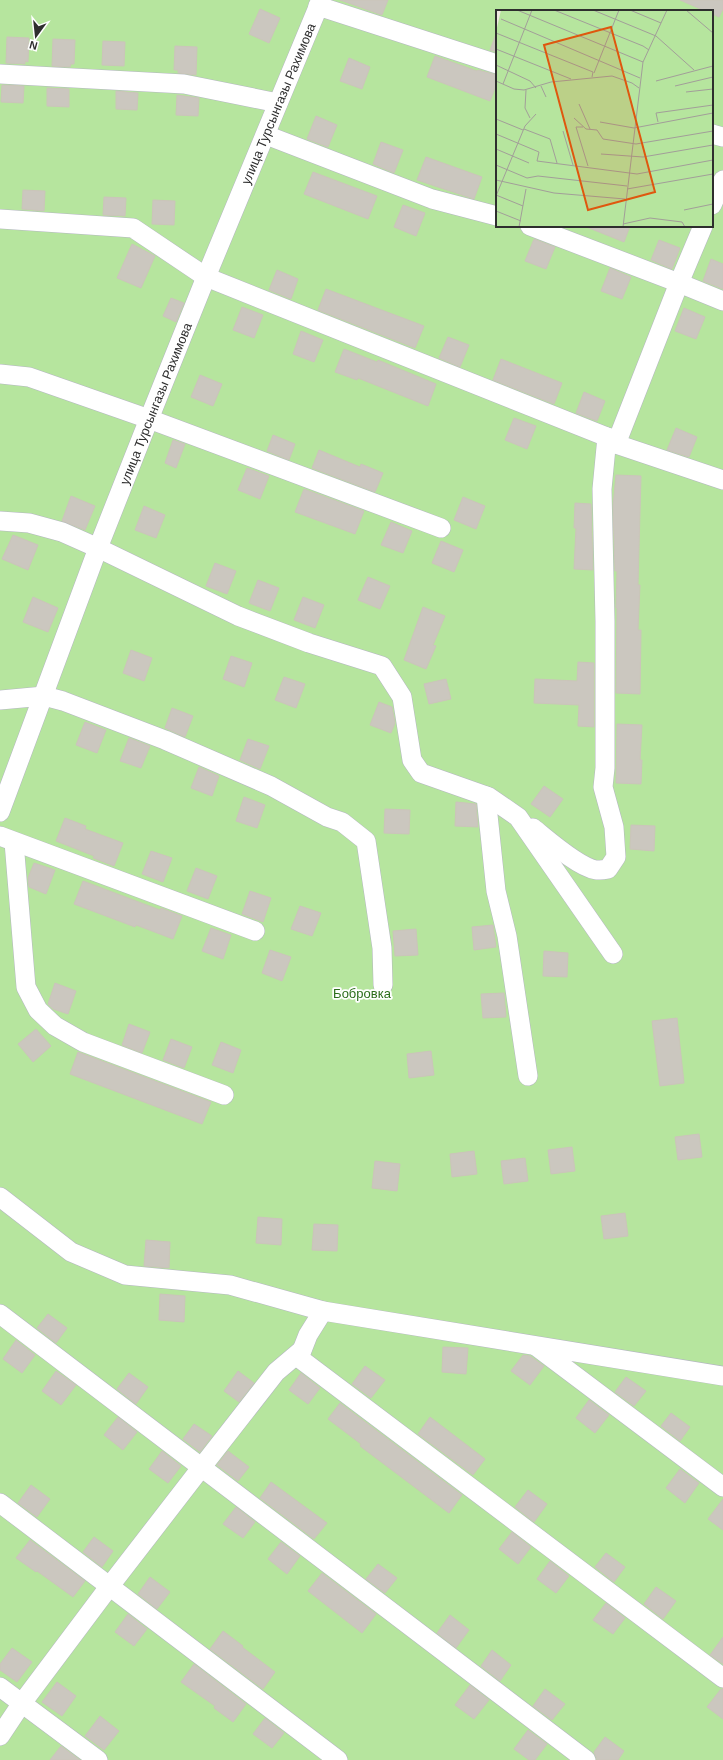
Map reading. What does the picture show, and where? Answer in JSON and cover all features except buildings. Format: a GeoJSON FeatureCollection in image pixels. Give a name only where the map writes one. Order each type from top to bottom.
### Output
{"type":"FeatureCollection","features":[{"type":"Feature","properties":{"kind":"street"},"geometry":{"type":"LineString","coordinates":[[320,3],[496,64]]}},
{"type":"Feature","properties":{"kind":"street","name":"улица Турсынгазы Рахимова"},"geometry":{"type":"LineString","coordinates":[[0,812],[98,548],[149,419],[206,277],[320,3]]}},
{"type":"Feature","properties":{"kind":"street"},"geometry":{"type":"LineString","coordinates":[[0,74],[184,84],[278,103]]}},
{"type":"Feature","properties":{"kind":"street"},"geometry":{"type":"LineString","coordinates":[[713,134],[723,137]]}},
{"type":"Feature","properties":{"kind":"street"},"geometry":{"type":"LineString","coordinates":[[266,135],[432,199],[496,216]]}},
{"type":"Feature","properties":{"kind":"street"},"geometry":{"type":"LineString","coordinates":[[713,203],[723,180]]}},
{"type":"Feature","properties":{"kind":"street"},"geometry":{"type":"LineString","coordinates":[[0,219],[133,228],[206,277],[611,441],[723,480]]}},
{"type":"Feature","properties":{"kind":"street"},"geometry":{"type":"LineString","coordinates":[[533,227],[723,301]]}},
{"type":"Feature","properties":{"kind":"street"},"geometry":{"type":"LineString","coordinates":[[0,521],[29,523],[62,532],[238,616],[309,643],[382,666],[402,697],[412,760],[420,773],[486,796],[518,817],[564,853],[583,865],[595,870],[608,869],[616,857],[614,827],[603,787],[605,621],[602,489],[611,441],[703,227]]}},
{"type":"Feature","properties":{"kind":"street"},"geometry":{"type":"LineString","coordinates":[[0,374],[29,377],[149,419],[441,528]]}},
{"type":"Feature","properties":{"kind":"street"},"geometry":{"type":"LineString","coordinates":[[0,700],[44,696],[63,701],[165,740],[271,786],[327,817],[342,822],[366,841],[382,948],[383,985]]}},
{"type":"Feature","properties":{"kind":"street"},"geometry":{"type":"LineString","coordinates":[[486,796],[496,891],[508,936],[528,1076]]}},
{"type":"Feature","properties":{"kind":"street"},"geometry":{"type":"LineString","coordinates":[[518,817],[613,954]]}},
{"type":"Feature","properties":{"kind":"street"},"geometry":{"type":"LineString","coordinates":[[224,1095],[82,1042],[55,1026],[38,1010],[26,987],[7,839],[255,930]]}},
{"type":"Feature","properties":{"kind":"street"},"geometry":{"type":"LineString","coordinates":[[0,1197],[71,1252],[125,1275],[230,1285],[323,1310],[723,1376]]}},
{"type":"Feature","properties":{"kind":"street"},"geometry":{"type":"LineString","coordinates":[[323,1310],[308,1335],[299,1358],[723,1678]]}},
{"type":"Feature","properties":{"kind":"street"},"geometry":{"type":"LineString","coordinates":[[0,1314],[586,1760]]}},
{"type":"Feature","properties":{"kind":"street"},"geometry":{"type":"LineString","coordinates":[[535,1344],[723,1487]]}},
{"type":"Feature","properties":{"kind":"street"},"geometry":{"type":"LineString","coordinates":[[0,1736],[22,1703],[109,1587],[276,1372],[302,1350]]}},
{"type":"Feature","properties":{"kind":"street"},"geometry":{"type":"LineString","coordinates":[[0,1503],[338,1760]]}},
{"type":"Feature","properties":{"kind":"street"},"geometry":{"type":"LineString","coordinates":[[0,1687],[98,1760]]}},
{"type":"Feature","properties":{"kind":"green space","name":"Бобровка"},"geometry":{"type":"Polygon","coordinates":[[[0,0],[723,0],[723,1760],[0,1760],[0,0]]]}}]}
